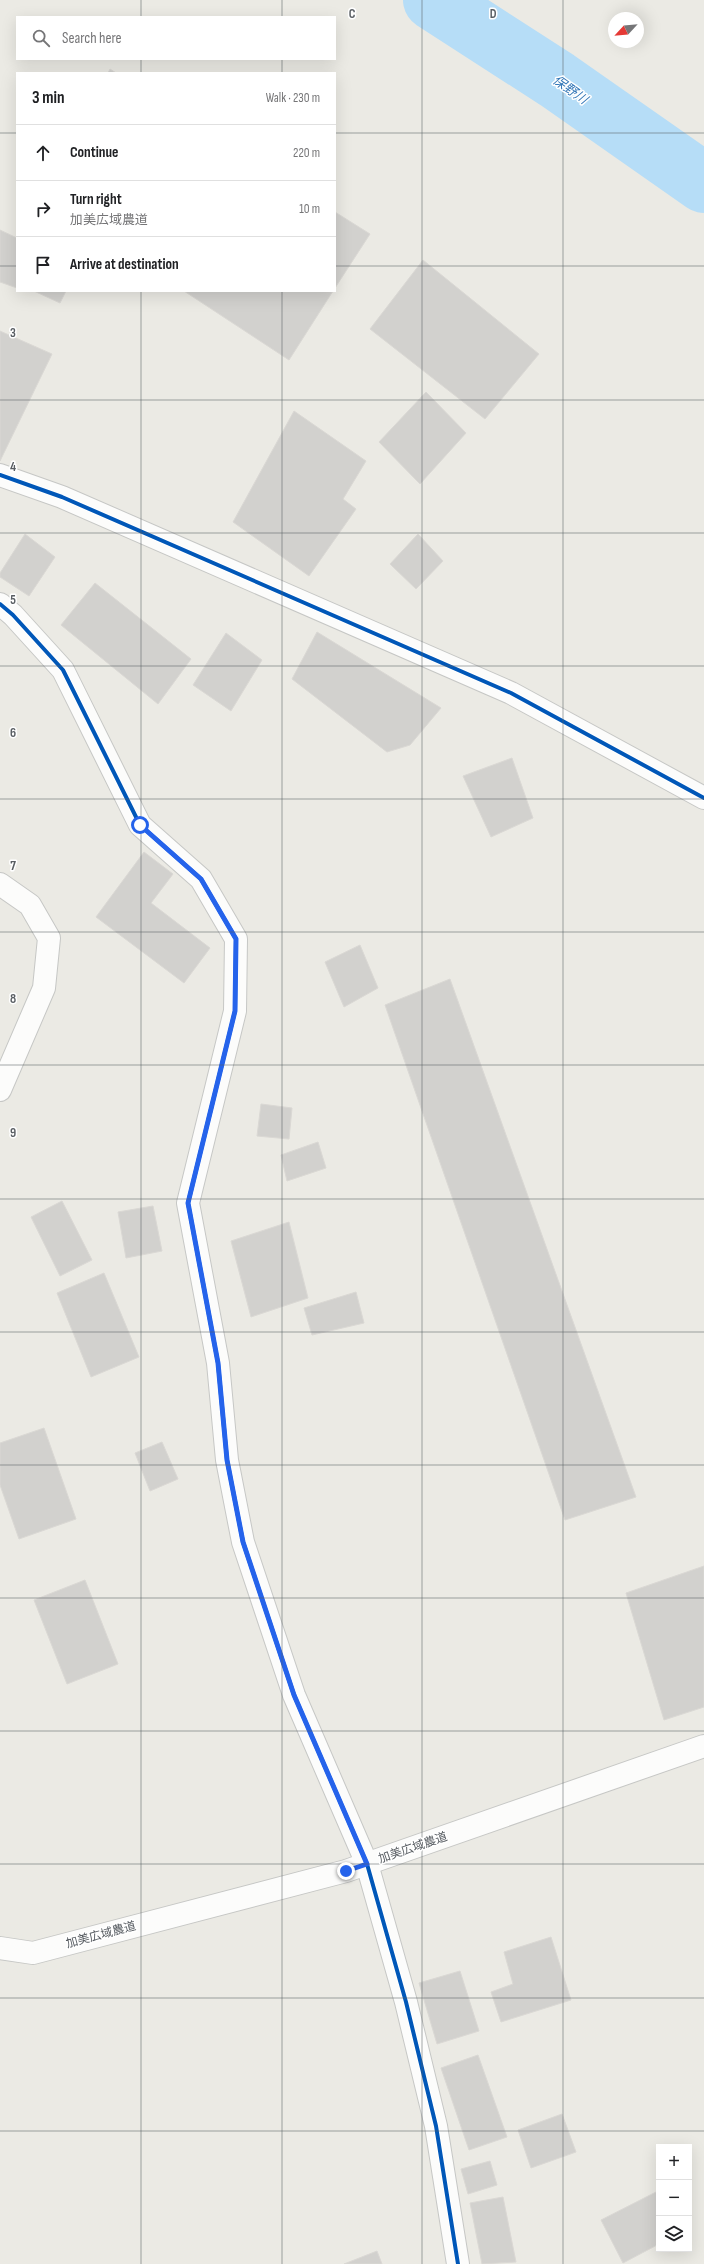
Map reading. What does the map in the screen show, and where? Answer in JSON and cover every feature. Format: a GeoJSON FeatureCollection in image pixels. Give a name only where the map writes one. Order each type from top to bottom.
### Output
{"type":"FeatureCollection","features":[{"type":"Feature","properties":{"kind":"street"},"geometry":{"type":"LineString","coordinates":[[0,475],[62,497],[511,693],[704,798]]}},
{"type":"Feature","properties":{"kind":"street"},"geometry":{"type":"LineString","coordinates":[[0,604],[13,614],[63,670],[140,825],[201,879],[236,939],[235,1011],[188,1203],[218,1363],[227,1460],[243,1542],[294,1695],[367,1864],[406,2002],[436,2126],[458,2264]]}},
{"type":"Feature","properties":{"kind":"street"},"geometry":{"type":"LineString","coordinates":[[0,884],[30,905],[49,938],[44,988],[0,1090]]}},
{"type":"Feature","properties":{"kind":"street","name":"加美広域農道"},"geometry":{"type":"LineString","coordinates":[[0,1948],[33,1953],[367,1864],[704,1746]]}},
{"type":"Feature","properties":{"kind":"building"},"geometry":{"type":"Polygon","coordinates":[[[336,213],[370,234],[336,286],[336,213]]]}},
{"type":"Feature","properties":{"kind":"building"},"geometry":{"type":"Polygon","coordinates":[[[0,230],[16,238],[16,288],[0,282],[0,230]]]}},
{"type":"Feature","properties":{"kind":"building"},"geometry":{"type":"Polygon","coordinates":[[[423,260],[539,354],[485,419],[370,329],[423,260]]]}},
{"type":"Feature","properties":{"kind":"building"},"geometry":{"type":"Polygon","coordinates":[[[36,292],[66,292],[60,303],[36,292]]]}},
{"type":"Feature","properties":{"kind":"building"},"geometry":{"type":"Polygon","coordinates":[[[186,292],[332,292],[289,360],[186,292]]]}},
{"type":"Feature","properties":{"kind":"building"},"geometry":{"type":"Polygon","coordinates":[[[0,331],[52,354],[0,461],[0,331]]]}},
{"type":"Feature","properties":{"kind":"building"},"geometry":{"type":"Polygon","coordinates":[[[426,392],[466,433],[420,484],[379,442],[426,392]]]}},
{"type":"Feature","properties":{"kind":"building"},"geometry":{"type":"Polygon","coordinates":[[[294,411],[366,461],[343,499],[356,509],[309,576],[233,522],[294,411]]]}},
{"type":"Feature","properties":{"kind":"building"},"geometry":{"type":"Polygon","coordinates":[[[25,534],[55,557],[29,596],[0,577],[0,573],[25,534]]]}},
{"type":"Feature","properties":{"kind":"building"},"geometry":{"type":"Polygon","coordinates":[[[418,534],[443,561],[416,589],[390,564],[418,534]]]}},
{"type":"Feature","properties":{"kind":"building"},"geometry":{"type":"Polygon","coordinates":[[[95,583],[191,659],[158,704],[61,625],[95,583]]]}},
{"type":"Feature","properties":{"kind":"building"},"geometry":{"type":"Polygon","coordinates":[[[317,632],[441,708],[410,745],[387,752],[292,679],[317,632]]]}},
{"type":"Feature","properties":{"kind":"building"},"geometry":{"type":"Polygon","coordinates":[[[226,633],[262,660],[231,711],[193,685],[226,633]]]}},
{"type":"Feature","properties":{"kind":"building"},"geometry":{"type":"Polygon","coordinates":[[[512,758],[533,818],[491,837],[463,776],[512,758]]]}},
{"type":"Feature","properties":{"kind":"building"},"geometry":{"type":"Polygon","coordinates":[[[144,852],[173,874],[151,903],[210,948],[184,983],[96,917],[144,852]]]}},
{"type":"Feature","properties":{"kind":"building"},"geometry":{"type":"Polygon","coordinates":[[[360,945],[378,988],[344,1007],[325,962],[360,945]]]}},
{"type":"Feature","properties":{"kind":"building"},"geometry":{"type":"Polygon","coordinates":[[[450,979],[636,1497],[565,1520],[385,1005],[450,979]]]}},
{"type":"Feature","properties":{"kind":"building"},"geometry":{"type":"Polygon","coordinates":[[[261,1104],[292,1108],[289,1139],[257,1136],[261,1104]]]}},
{"type":"Feature","properties":{"kind":"building"},"geometry":{"type":"Polygon","coordinates":[[[318,1142],[326,1168],[287,1181],[281,1155],[318,1142]]]}},
{"type":"Feature","properties":{"kind":"building"},"geometry":{"type":"Polygon","coordinates":[[[62,1201],[92,1260],[60,1276],[31,1217],[62,1201]]]}},
{"type":"Feature","properties":{"kind":"building"},"geometry":{"type":"Polygon","coordinates":[[[153,1206],[162,1251],[126,1258],[118,1212],[153,1206]]]}},
{"type":"Feature","properties":{"kind":"building"},"geometry":{"type":"Polygon","coordinates":[[[289,1222],[308,1298],[251,1317],[231,1241],[289,1222]]]}},
{"type":"Feature","properties":{"kind":"building"},"geometry":{"type":"Polygon","coordinates":[[[104,1273],[139,1357],[91,1377],[57,1293],[104,1273]]]}},
{"type":"Feature","properties":{"kind":"building"},"geometry":{"type":"Polygon","coordinates":[[[356,1292],[364,1323],[312,1335],[304,1308],[356,1292]]]}},
{"type":"Feature","properties":{"kind":"building"},"geometry":{"type":"Polygon","coordinates":[[[44,1428],[76,1519],[19,1539],[0,1485],[0,1443],[44,1428]]]}},
{"type":"Feature","properties":{"kind":"building"},"geometry":{"type":"Polygon","coordinates":[[[162,1442],[178,1479],[150,1491],[135,1453],[162,1442]]]}},
{"type":"Feature","properties":{"kind":"building"},"geometry":{"type":"Polygon","coordinates":[[[704,1566],[704,1707],[664,1720],[626,1593],[704,1566]]]}},
{"type":"Feature","properties":{"kind":"building"},"geometry":{"type":"Polygon","coordinates":[[[85,1580],[118,1664],[67,1684],[34,1600],[85,1580]]]}},
{"type":"Feature","properties":{"kind":"building"},"geometry":{"type":"Polygon","coordinates":[[[551,1937],[571,2000],[501,2022],[491,1992],[513,1984],[504,1952],[551,1937]]]}},
{"type":"Feature","properties":{"kind":"building"},"geometry":{"type":"Polygon","coordinates":[[[460,1971],[479,2031],[437,2044],[419,1983],[460,1971]]]}},
{"type":"Feature","properties":{"kind":"building"},"geometry":{"type":"Polygon","coordinates":[[[478,2055],[507,2137],[469,2150],[441,2068],[478,2055]]]}},
{"type":"Feature","properties":{"kind":"building"},"geometry":{"type":"Polygon","coordinates":[[[562,2114],[576,2152],[531,2168],[518,2130],[562,2114]]]}},
{"type":"Feature","properties":{"kind":"building"},"geometry":{"type":"Polygon","coordinates":[[[490,2161],[497,2185],[468,2194],[461,2169],[490,2161]]]}},
{"type":"Feature","properties":{"kind":"building"},"geometry":{"type":"Polygon","coordinates":[[[656,2192],[656,2246],[623,2263],[601,2220],[656,2192]]]}},
{"type":"Feature","properties":{"kind":"building"},"geometry":{"type":"Polygon","coordinates":[[[503,2197],[516,2262],[482,2264],[470,2203],[503,2197]]]}},
{"type":"Feature","properties":{"kind":"building"},"geometry":{"type":"Polygon","coordinates":[[[377,2251],[382,2264],[344,2264],[377,2251]]]}},
{"type":"Feature","properties":{"kind":"waterway","name":"保野川"},"geometry":{"type":"LineString","coordinates":[[433,0],[557,80],[704,183]]}},
{"type":"Feature","properties":{"kind":"cycle path"},"geometry":{"type":"LineString","coordinates":[[0,475],[62,497],[511,693],[704,798]]}},
{"type":"Feature","properties":{"kind":"cycle path"},"geometry":{"type":"LineString","coordinates":[[0,604],[13,615],[63,670],[140,825],[201,879],[236,939],[235,1011],[188,1203],[218,1363],[227,1460],[243,1542],[294,1695],[367,1864],[406,2002],[436,2126],[458,2264]]}},
{"type":"Feature","properties":{"kind":"route"},"geometry":{"type":"LineString","coordinates":[[140,825],[201,879],[236,939],[235,1011],[188,1203],[218,1363],[227,1460],[243,1542],[294,1695],[367,1864],[346,1871]]}}]}
